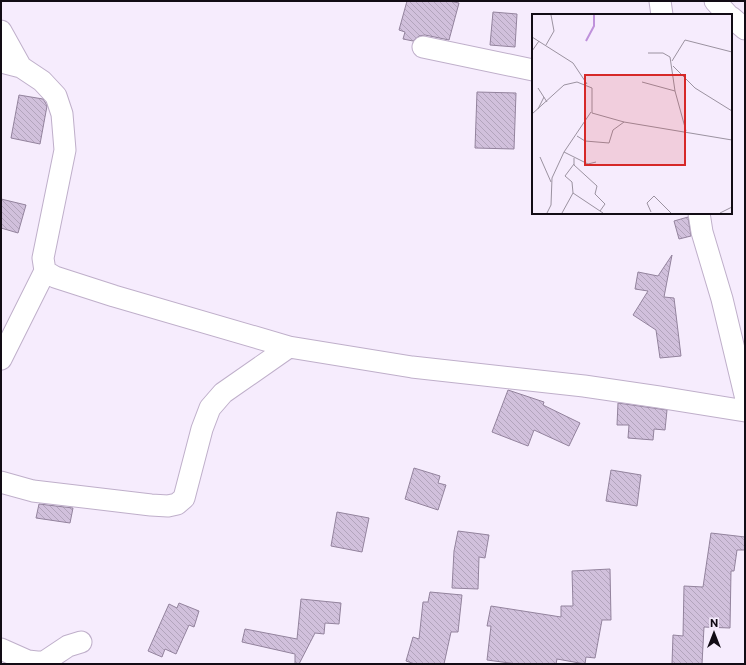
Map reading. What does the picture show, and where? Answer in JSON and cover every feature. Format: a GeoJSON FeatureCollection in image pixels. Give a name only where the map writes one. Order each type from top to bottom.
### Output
{"type":"FeatureCollection","features":[{"type":"Feature","properties":{"kind":"street"},"geometry":{"type":"LineString","coordinates":[[660,1],[662,14]]}},
{"type":"Feature","properties":{"kind":"street"},"geometry":{"type":"LineString","coordinates":[[715,1],[727,14]]}},
{"type":"Feature","properties":{"kind":"street"},"geometry":{"type":"LineString","coordinates":[[732,19],[745,29]]}},
{"type":"Feature","properties":{"kind":"street"},"geometry":{"type":"LineString","coordinates":[[1,31],[11,64],[42,81],[56,96],[62,114],[65,150],[42,258],[46,271],[55,277],[114,296],[289,347],[412,367],[584,386],[745,411]]}},
{"type":"Feature","properties":{"kind":"street"},"geometry":{"type":"LineString","coordinates":[[423,47],[532,70]]}},
{"type":"Feature","properties":{"kind":"street"},"geometry":{"type":"LineString","coordinates":[[699,214],[702,232],[722,299],[745,395]]}},
{"type":"Feature","properties":{"kind":"street"},"geometry":{"type":"LineString","coordinates":[[1,359],[46,271]]}},
{"type":"Feature","properties":{"kind":"street"},"geometry":{"type":"LineString","coordinates":[[1,482],[33,490],[150,505],[168,506],[178,504],[184,498],[202,429],[210,408],[223,393],[289,347]]}},
{"type":"Feature","properties":{"kind":"street"},"geometry":{"type":"LineString","coordinates":[[1,649],[28,661],[44,662],[68,646],[81,642]]}},
{"type":"Feature","properties":{"kind":"building"},"geometry":{"type":"Polygon","coordinates":[[[407,1],[449,1],[459,3],[449,40],[425,35],[419,36],[413,41],[403,39],[405,32],[399,30],[407,1]]]}},
{"type":"Feature","properties":{"kind":"building"},"geometry":{"type":"Polygon","coordinates":[[[493,12],[517,14],[515,47],[490,45],[493,12]]]}},
{"type":"Feature","properties":{"kind":"building"},"geometry":{"type":"Polygon","coordinates":[[[477,92],[516,93],[514,149],[475,148],[477,92]]]}},
{"type":"Feature","properties":{"kind":"building"},"geometry":{"type":"Polygon","coordinates":[[[19,95],[43,99],[47,106],[40,144],[11,138],[19,95]]]}},
{"type":"Feature","properties":{"kind":"building"},"geometry":{"type":"Polygon","coordinates":[[[1,199],[26,205],[18,233],[1,228],[1,199]]]}},
{"type":"Feature","properties":{"kind":"building"},"geometry":{"type":"Polygon","coordinates":[[[688,217],[691,236],[679,239],[674,221],[688,217]]]}},
{"type":"Feature","properties":{"kind":"building"},"geometry":{"type":"Polygon","coordinates":[[[672,255],[664,297],[674,298],[681,356],[660,358],[656,330],[633,315],[648,291],[635,289],[638,272],[658,276],[672,255]]]}},
{"type":"Feature","properties":{"kind":"building"},"geometry":{"type":"Polygon","coordinates":[[[508,390],[544,402],[543,405],[580,423],[569,446],[534,430],[528,446],[492,432],[508,390]]]}},
{"type":"Feature","properties":{"kind":"building"},"geometry":{"type":"Polygon","coordinates":[[[618,403],[667,410],[665,430],[654,429],[653,440],[628,438],[629,425],[617,425],[618,403]]]}},
{"type":"Feature","properties":{"kind":"building"},"geometry":{"type":"Polygon","coordinates":[[[414,468],[440,476],[438,483],[446,485],[438,510],[405,499],[414,468]]]}},
{"type":"Feature","properties":{"kind":"building"},"geometry":{"type":"Polygon","coordinates":[[[611,470],[641,475],[637,506],[606,501],[611,470]]]}},
{"type":"Feature","properties":{"kind":"building"},"geometry":{"type":"Polygon","coordinates":[[[39,504],[73,508],[70,523],[36,518],[39,504]]]}},
{"type":"Feature","properties":{"kind":"building"},"geometry":{"type":"Polygon","coordinates":[[[337,512],[369,518],[362,552],[331,546],[337,512]]]}},
{"type":"Feature","properties":{"kind":"building"},"geometry":{"type":"Polygon","coordinates":[[[458,531],[489,535],[485,558],[479,557],[478,589],[452,588],[454,551],[458,531]]]}},
{"type":"Feature","properties":{"kind":"building"},"geometry":{"type":"Polygon","coordinates":[[[711,533],[745,537],[745,550],[737,550],[734,571],[731,571],[730,628],[704,627],[702,664],[672,664],[673,635],[683,636],[684,586],[703,587],[711,533]]]}},
{"type":"Feature","properties":{"kind":"building"},"geometry":{"type":"Polygon","coordinates":[[[610,569],[611,620],[602,620],[595,658],[586,657],[585,664],[557,659],[556,664],[517,664],[487,660],[491,626],[487,626],[491,606],[561,617],[561,606],[573,606],[572,571],[610,569]]]}},
{"type":"Feature","properties":{"kind":"building"},"geometry":{"type":"Polygon","coordinates":[[[430,592],[462,595],[458,632],[451,632],[444,664],[415,664],[406,661],[413,637],[419,639],[423,602],[428,602],[430,592]]]}},
{"type":"Feature","properties":{"kind":"building"},"geometry":{"type":"Polygon","coordinates":[[[301,599],[341,603],[339,624],[325,623],[324,634],[315,633],[299,664],[295,664],[295,654],[242,642],[245,629],[297,639],[301,599]]]}},
{"type":"Feature","properties":{"kind":"building"},"geometry":{"type":"Polygon","coordinates":[[[179,603],[199,611],[194,627],[189,625],[176,654],[165,649],[162,657],[148,651],[169,604],[177,608],[179,603]]]}}]}
